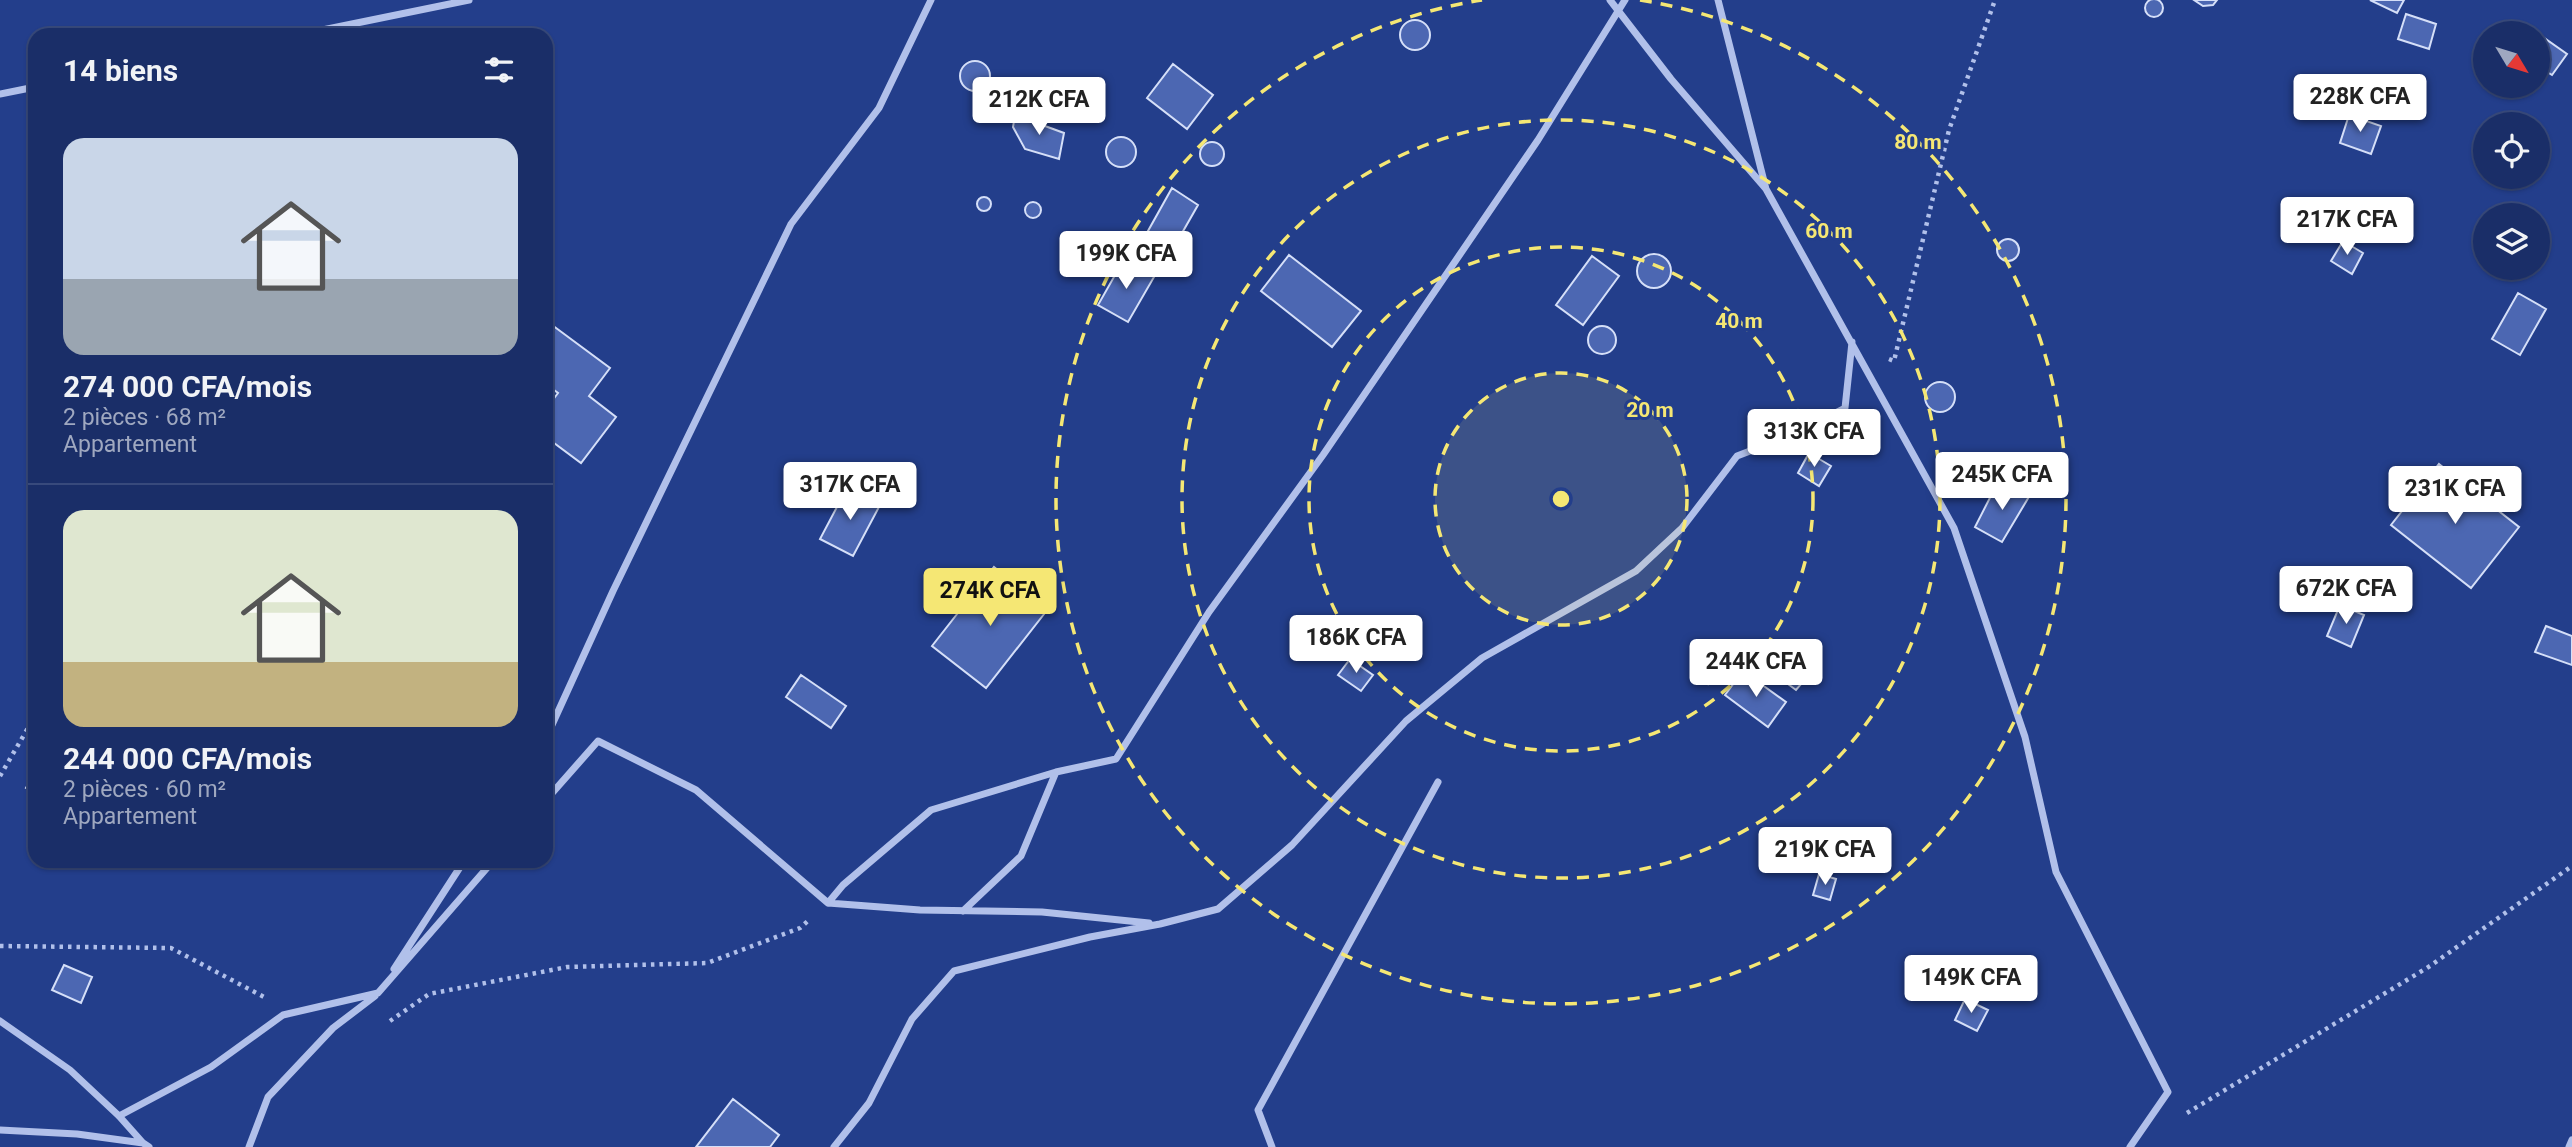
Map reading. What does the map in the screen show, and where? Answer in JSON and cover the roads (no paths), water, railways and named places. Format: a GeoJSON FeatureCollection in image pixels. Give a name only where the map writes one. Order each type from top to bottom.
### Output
{"type":"FeatureCollection","features":[{"type":"Feature","properties":{"kind":"street"},"geometry":{"type":"LineString","coordinates":[[332,28],[469,0]]}},
{"type":"Feature","properties":{"kind":"street"},"geometry":{"type":"LineString","coordinates":[[553,722],[613,591],[791,224],[878,108],[931,0]]}},
{"type":"Feature","properties":{"kind":"street"},"geometry":{"type":"LineString","coordinates":[[1610,0],[1723,141],[1766,189],[1954,528],[2025,737],[2056,872],[2168,1091],[2130,1147]]}},
{"type":"Feature","properties":{"kind":"street"},"geometry":{"type":"LineString","coordinates":[[828,903],[843,886],[931,810],[1056,772],[1116,759],[1209,612],[1323,455],[1538,140],[1625,0]]}},
{"type":"Feature","properties":{"kind":"street"},"geometry":{"type":"LineString","coordinates":[[1718,0],[1766,189]]}},
{"type":"Feature","properties":{"kind":"street"},"geometry":{"type":"LineString","coordinates":[[0,94],[28,88]]}},
{"type":"Feature","properties":{"kind":"street"},"geometry":{"type":"LineString","coordinates":[[834,1147],[869,1103],[912,1019],[954,971],[1090,937],[1160,925],[1218,909],[1292,845],[1406,721],[1482,658],[1636,571],[1682,528],[1737,456],[1792,435],[1845,408],[1852,342]]}},
{"type":"Feature","properties":{"kind":"street"},"geometry":{"type":"LineString","coordinates":[[553,792],[598,741],[696,790],[828,903],[962,911],[1042,912],[1160,925]]}},
{"type":"Feature","properties":{"kind":"street"},"geometry":{"type":"LineString","coordinates":[[962,911],[1021,856],[1056,772]]}},
{"type":"Feature","properties":{"kind":"street"},"geometry":{"type":"LineString","coordinates":[[1272,1147],[1258,1110],[1438,782]]}},
{"type":"Feature","properties":{"kind":"street"},"geometry":{"type":"LineString","coordinates":[[119,1116],[211,1067],[283,1015],[378,993],[459,868]]}},
{"type":"Feature","properties":{"kind":"street"},"geometry":{"type":"LineString","coordinates":[[249,1147],[268,1097],[333,1028],[378,993],[487,868]]}},
{"type":"Feature","properties":{"kind":"street"},"geometry":{"type":"LineString","coordinates":[[0,1021],[70,1070],[146,1145]]}},
{"type":"Feature","properties":{"kind":"street"},"geometry":{"type":"LineString","coordinates":[[0,1130],[77,1134],[146,1145]]}},
{"type":"Feature","properties":{"kind":"street"},"geometry":{"type":"LineString","coordinates":[[2569,1147],[2572,1140]]}}]}
